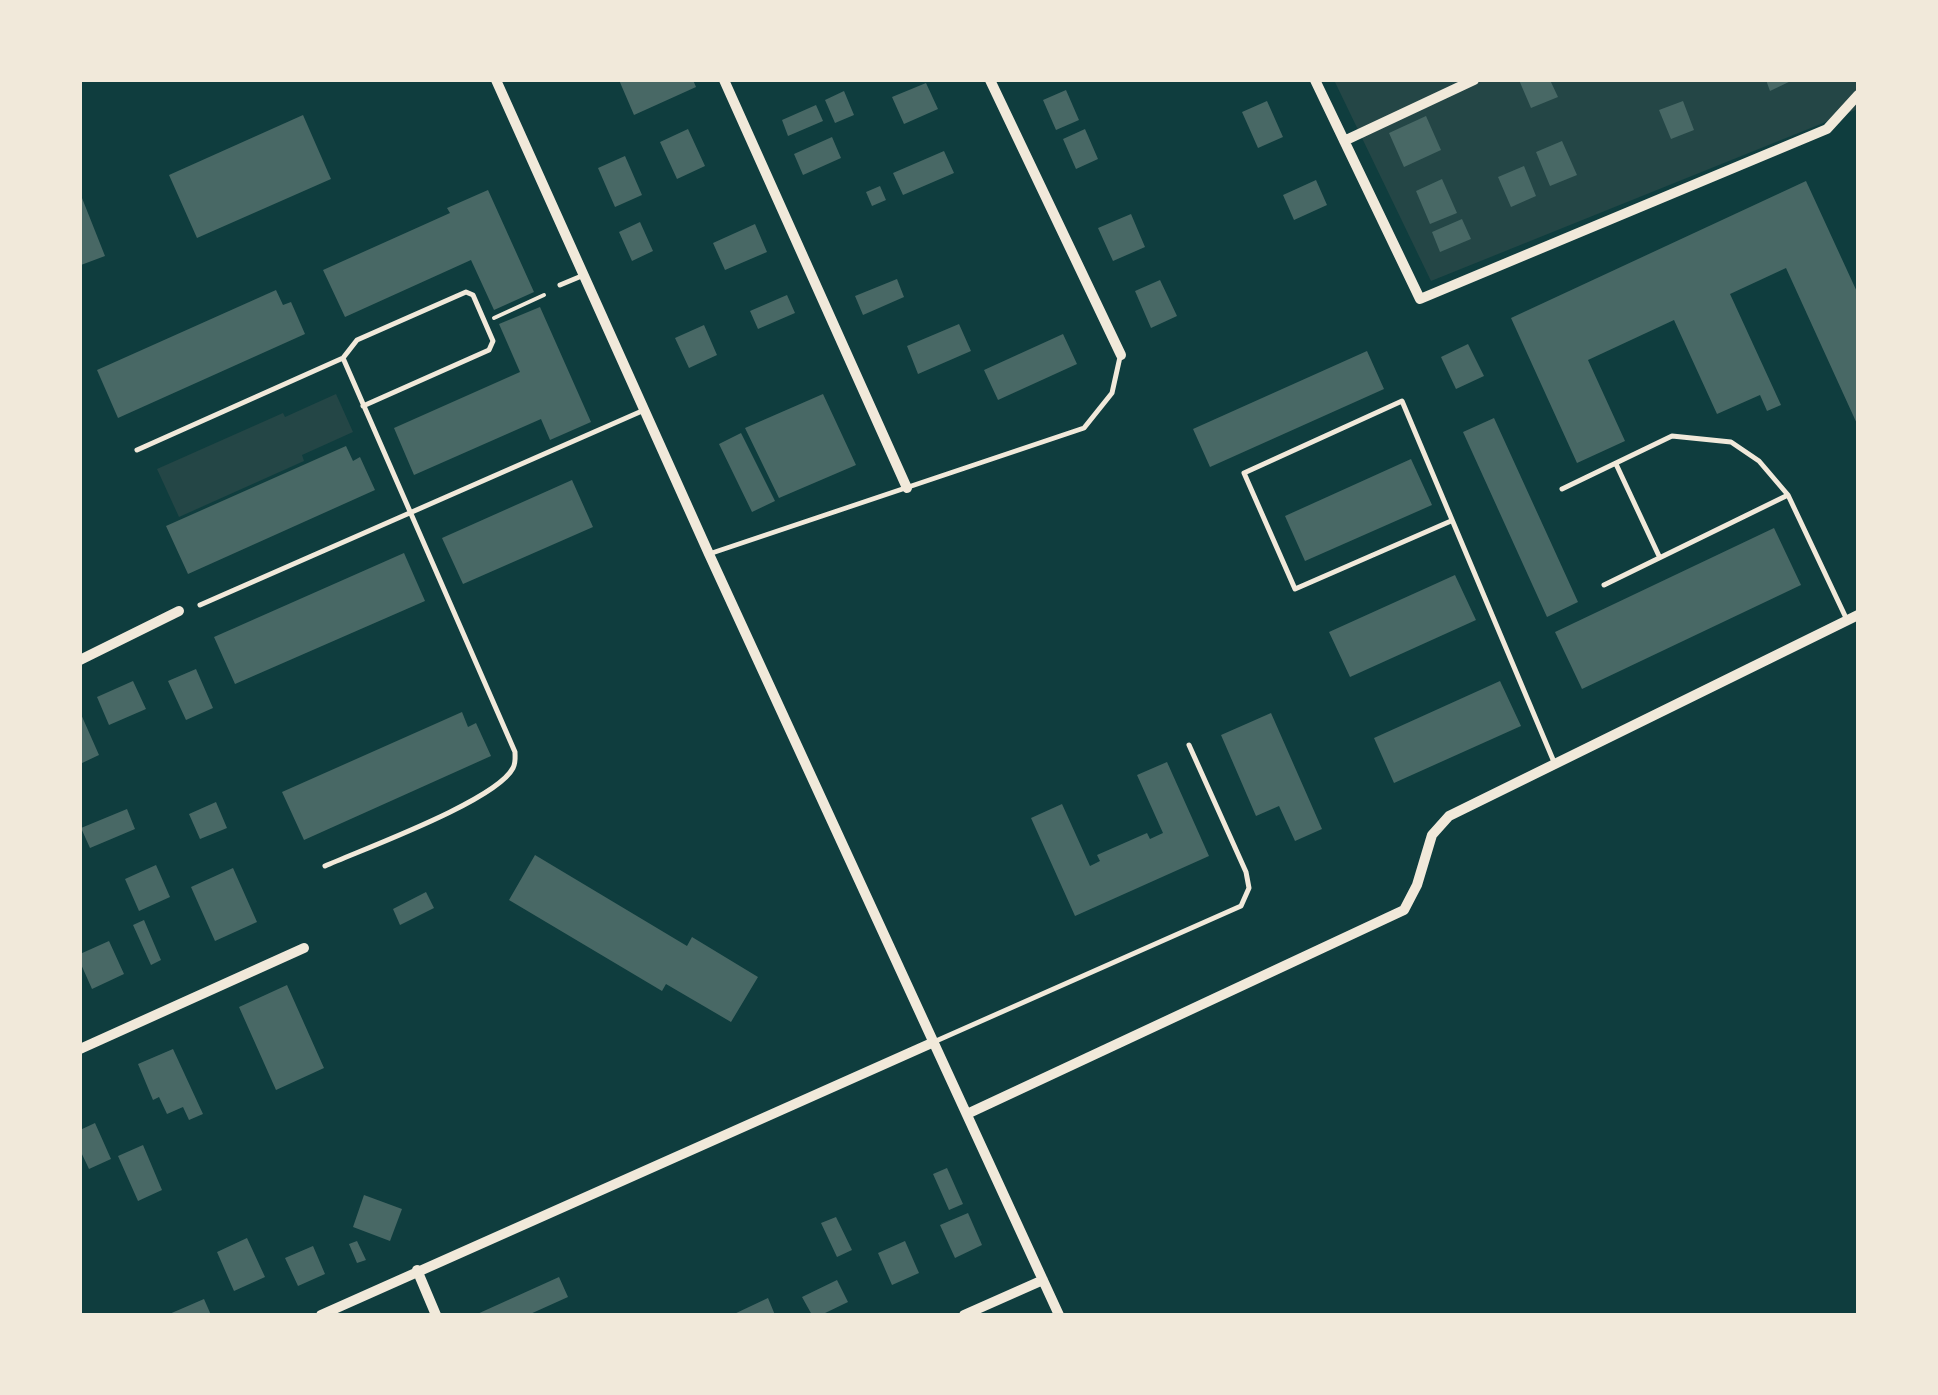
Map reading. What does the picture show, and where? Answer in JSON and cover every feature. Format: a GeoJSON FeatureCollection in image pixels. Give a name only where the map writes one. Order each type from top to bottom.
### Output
{"type":"FeatureCollection","features":[{"type":"Feature","properties":{"kind":"street"},"geometry":{"type":"LineString","coordinates":[[496,80],[1059,1315]]}},
{"type":"Feature","properties":{"kind":"street"},"geometry":{"type":"LineString","coordinates":[[724,80],[906,488]]}},
{"type":"Feature","properties":{"kind":"street"},"geometry":{"type":"LineString","coordinates":[[990,80],[1121,355]]}},
{"type":"Feature","properties":{"kind":"street"},"geometry":{"type":"LineString","coordinates":[[1315,80],[1420,299],[1827,129],[1858,95]]}},
{"type":"Feature","properties":{"kind":"street"},"geometry":{"type":"LineString","coordinates":[[1344,141],[1474,80]]}},
{"type":"Feature","properties":{"kind":"street"},"geometry":{"type":"LineString","coordinates":[[80,660],[180,611]]}},
{"type":"Feature","properties":{"kind":"street"},"geometry":{"type":"LineString","coordinates":[[967,1114],[1404,910],[1417,885],[1432,835],[1448,816],[1852,618]]}},
{"type":"Feature","properties":{"kind":"street"},"geometry":{"type":"LineString","coordinates":[[80,1049],[304,948]]}},
{"type":"Feature","properties":{"kind":"street"},"geometry":{"type":"LineString","coordinates":[[322,1315],[934,1042]]}},
{"type":"Feature","properties":{"kind":"street"},"geometry":{"type":"LineString","coordinates":[[416,1270],[436,1315]]}},
{"type":"Feature","properties":{"kind":"street"},"geometry":{"type":"LineString","coordinates":[[964,1315],[1043,1280]]}},
{"type":"Feature","properties":{"kind":"lane"},"geometry":{"type":"LineString","coordinates":[[560,286],[584,275]]}},
{"type":"Feature","properties":{"kind":"lane"},"geometry":{"type":"LineString","coordinates":[[136,450],[342,358],[357,340],[466,292],[473,294],[494,341],[490,350],[363,406]]}},
{"type":"Feature","properties":{"kind":"lane"},"geometry":{"type":"LineString","coordinates":[[709,554],[1084,428],[1112,393],[1121,355]]}},
{"type":"Feature","properties":{"kind":"lane"},"geometry":{"type":"LineString","coordinates":[[324,866],[482,796],[512,770],[515,761],[515,752],[342,358]]}},
{"type":"Feature","properties":{"kind":"lane"},"geometry":{"type":"LineString","coordinates":[[1451,522],[1295,589],[1244,473],[1402,401],[1554,762]]}},
{"type":"Feature","properties":{"kind":"lane"},"geometry":{"type":"LineString","coordinates":[[200,605],[644,410]]}},
{"type":"Feature","properties":{"kind":"lane"},"geometry":{"type":"LineString","coordinates":[[1562,489],[1672,436],[1731,442],[1759,460],[1788,495],[1852,618]]}},
{"type":"Feature","properties":{"kind":"lane"},"geometry":{"type":"LineString","coordinates":[[1616,464],[1659,556]]}},
{"type":"Feature","properties":{"kind":"lane"},"geometry":{"type":"LineString","coordinates":[[1604,585],[1788,495]]}},
{"type":"Feature","properties":{"kind":"lane"},"geometry":{"type":"LineString","coordinates":[[934,1042],[1241,906],[1249,888],[1246,872],[1189,745]]}},
{"type":"Feature","properties":{"kind":"path"},"geometry":{"type":"LineString","coordinates":[[485,322],[544,296]]}},
{"type":"Feature","properties":{"kind":"shaded area"},"geometry":{"type":"Polygon","coordinates":[[[1334,80],[1858,80],[1858,109],[1431,281],[1334,80]]]}},
{"type":"Feature","properties":{"kind":"shaded area"},"geometry":{"type":"Polygon","coordinates":[[[336,394],[353,432],[302,455],[304,461],[179,517],[157,469],[336,394]]]}},
{"type":"Feature","properties":{"kind":"building"},"geometry":{"type":"Polygon","coordinates":[[[619,80],[693,80],[696,87],[634,115],[619,80]]]}},
{"type":"Feature","properties":{"kind":"building"},"geometry":{"type":"Polygon","coordinates":[[[1519,80],[1550,80],[1558,97],[1531,108],[1519,80]]]}},
{"type":"Feature","properties":{"kind":"building"},"geometry":{"type":"Polygon","coordinates":[[[1766,80],[1793,80],[1770,91],[1766,80]]]}},
{"type":"Feature","properties":{"kind":"building"},"geometry":{"type":"Polygon","coordinates":[[[926,83],[938,109],[904,124],[892,97],[926,83]]]}},
{"type":"Feature","properties":{"kind":"building"},"geometry":{"type":"Polygon","coordinates":[[[1066,90],[1079,120],[1056,130],[1043,100],[1066,90]]]}},
{"type":"Feature","properties":{"kind":"building"},"geometry":{"type":"Polygon","coordinates":[[[844,91],[854,115],[835,123],[825,100],[844,91]]]}},
{"type":"Feature","properties":{"kind":"building"},"geometry":{"type":"Polygon","coordinates":[[[1267,101],[1283,137],[1258,148],[1242,112],[1267,101]]]}},
{"type":"Feature","properties":{"kind":"building"},"geometry":{"type":"Polygon","coordinates":[[[1683,101],[1694,130],[1671,139],[1659,110],[1683,101]]]}},
{"type":"Feature","properties":{"kind":"building"},"geometry":{"type":"Polygon","coordinates":[[[816,105],[823,121],[788,136],[782,120],[816,105]]]}},
{"type":"Feature","properties":{"kind":"building"},"geometry":{"type":"Polygon","coordinates":[[[303,115],[331,179],[197,238],[169,175],[303,115]]]}},
{"type":"Feature","properties":{"kind":"building"},"geometry":{"type":"Polygon","coordinates":[[[1426,116],[1441,150],[1404,167],[1389,133],[1426,116]]]}},
{"type":"Feature","properties":{"kind":"building"},"geometry":{"type":"Polygon","coordinates":[[[688,129],[705,166],[677,179],[660,142],[688,129]]]}},
{"type":"Feature","properties":{"kind":"building"},"geometry":{"type":"Polygon","coordinates":[[[1085,129],[1098,159],[1076,169],[1063,139],[1085,129]]]}},
{"type":"Feature","properties":{"kind":"building"},"geometry":{"type":"Polygon","coordinates":[[[832,137],[841,158],[803,175],[794,154],[832,137]]]}},
{"type":"Feature","properties":{"kind":"building"},"geometry":{"type":"Polygon","coordinates":[[[1562,141],[1577,175],[1550,186],[1536,152],[1562,141]]]}},
{"type":"Feature","properties":{"kind":"building"},"geometry":{"type":"Polygon","coordinates":[[[944,151],[954,173],[903,195],[893,173],[944,151]]]}},
{"type":"Feature","properties":{"kind":"building"},"geometry":{"type":"Polygon","coordinates":[[[625,156],[642,195],[615,207],[598,168],[625,156]]]}},
{"type":"Feature","properties":{"kind":"building"},"geometry":{"type":"Polygon","coordinates":[[[1524,166],[1536,196],[1511,207],[1498,177],[1524,166]]]}},
{"type":"Feature","properties":{"kind":"building"},"geometry":{"type":"Polygon","coordinates":[[[1442,179],[1457,213],[1430,224],[1416,191],[1442,179]]]}},
{"type":"Feature","properties":{"kind":"building"},"geometry":{"type":"Polygon","coordinates":[[[1316,180],[1327,205],[1294,220],[1283,195],[1316,180]]]}},
{"type":"Feature","properties":{"kind":"building"},"geometry":{"type":"Polygon","coordinates":[[[1806,181],[1858,294],[1858,426],[1786,268],[1730,294],[1781,405],[1767,411],[1760,395],[1717,414],[1674,320],[1588,360],[1625,441],[1577,463],[1511,318],[1806,181]]]}},
{"type":"Feature","properties":{"kind":"building"},"geometry":{"type":"Polygon","coordinates":[[[880,186],[886,200],[872,206],[866,192],[880,186]]]}},
{"type":"Feature","properties":{"kind":"building"},"geometry":{"type":"Polygon","coordinates":[[[488,190],[534,292],[494,310],[471,260],[345,317],[323,270],[450,213],[447,208],[488,190]]]}},
{"type":"Feature","properties":{"kind":"building"},"geometry":{"type":"Polygon","coordinates":[[[80,193],[105,256],[81,265],[80,261],[80,193]]]}},
{"type":"Feature","properties":{"kind":"building"},"geometry":{"type":"Polygon","coordinates":[[[1131,214],[1145,247],[1113,261],[1098,228],[1131,214]]]}},
{"type":"Feature","properties":{"kind":"building"},"geometry":{"type":"Polygon","coordinates":[[[1462,219],[1471,239],[1440,252],[1432,232],[1462,219]]]}},
{"type":"Feature","properties":{"kind":"building"},"geometry":{"type":"Polygon","coordinates":[[[640,222],[653,251],[632,261],[619,232],[640,222]]]}},
{"type":"Feature","properties":{"kind":"building"},"geometry":{"type":"Polygon","coordinates":[[[755,224],[767,252],[725,270],[713,243],[755,224]]]}},
{"type":"Feature","properties":{"kind":"building"},"geometry":{"type":"Polygon","coordinates":[[[897,279],[904,297],[863,315],[855,296],[897,279]]]}},
{"type":"Feature","properties":{"kind":"building"},"geometry":{"type":"Polygon","coordinates":[[[1160,280],[1177,316],[1151,328],[1135,291],[1160,280]]]}},
{"type":"Feature","properties":{"kind":"building"},"geometry":{"type":"Polygon","coordinates":[[[276,290],[283,305],[291,302],[305,334],[118,418],[97,370],[276,290]]]}},
{"type":"Feature","properties":{"kind":"building"},"geometry":{"type":"Polygon","coordinates":[[[787,295],[795,313],[758,329],[750,311],[787,295]]]}},
{"type":"Feature","properties":{"kind":"building"},"geometry":{"type":"Polygon","coordinates":[[[540,307],[591,422],[550,440],[541,419],[414,475],[394,428],[520,372],[499,324],[540,307]]]}},
{"type":"Feature","properties":{"kind":"building"},"geometry":{"type":"Polygon","coordinates":[[[959,324],[971,351],[918,374],[907,346],[959,324]]]}},
{"type":"Feature","properties":{"kind":"building"},"geometry":{"type":"Polygon","coordinates":[[[704,325],[717,355],[689,368],[675,338],[704,325]]]}},
{"type":"Feature","properties":{"kind":"building"},"geometry":{"type":"Polygon","coordinates":[[[1063,334],[1077,364],[998,400],[984,370],[1063,334]]]}},
{"type":"Feature","properties":{"kind":"building"},"geometry":{"type":"Polygon","coordinates":[[[1468,344],[1484,376],[1456,389],[1441,357],[1468,344]]]}},
{"type":"Feature","properties":{"kind":"building"},"geometry":{"type":"Polygon","coordinates":[[[1367,351],[1384,389],[1210,467],[1193,429],[1367,351]]]}},
{"type":"Feature","properties":{"kind":"building"},"geometry":{"type":"Polygon","coordinates":[[[823,394],[856,465],[779,498],[745,428],[823,394]]]}},
{"type":"Feature","properties":{"kind":"building"},"geometry":{"type":"Polygon","coordinates":[[[1494,418],[1578,602],[1547,617],[1463,432],[1494,418]]]}},
{"type":"Feature","properties":{"kind":"building"},"geometry":{"type":"Polygon","coordinates":[[[741,433],[775,501],[752,512],[719,444],[741,433]]]}},
{"type":"Feature","properties":{"kind":"building"},"geometry":{"type":"Polygon","coordinates":[[[346,446],[353,461],[360,457],[375,490],[188,574],[166,526],[346,446]]]}},
{"type":"Feature","properties":{"kind":"building"},"geometry":{"type":"Polygon","coordinates":[[[1411,459],[1432,505],[1305,561],[1285,516],[1411,459]]]}},
{"type":"Feature","properties":{"kind":"building"},"geometry":{"type":"Polygon","coordinates":[[[572,480],[593,527],[463,584],[442,538],[572,480]]]}},
{"type":"Feature","properties":{"kind":"building"},"geometry":{"type":"Polygon","coordinates":[[[1774,528],[1801,585],[1582,689],[1555,632],[1774,528]]]}},
{"type":"Feature","properties":{"kind":"building"},"geometry":{"type":"Polygon","coordinates":[[[404,553],[425,601],[235,684],[214,637],[404,553]]]}},
{"type":"Feature","properties":{"kind":"building"},"geometry":{"type":"Polygon","coordinates":[[[1455,575],[1476,620],[1350,677],[1329,632],[1455,575]]]}},
{"type":"Feature","properties":{"kind":"building"},"geometry":{"type":"Polygon","coordinates":[[[196,669],[213,708],[186,720],[168,681],[196,669]]]}},
{"type":"Feature","properties":{"kind":"building"},"geometry":{"type":"Polygon","coordinates":[[[133,681],[146,709],[109,725],[97,697],[133,681]]]}},
{"type":"Feature","properties":{"kind":"building"},"geometry":{"type":"Polygon","coordinates":[[[1500,681],[1521,726],[1394,783],[1374,738],[1500,681]]]}},
{"type":"Feature","properties":{"kind":"building"},"geometry":{"type":"Polygon","coordinates":[[[80,712],[99,755],[80,764],[80,712]]]}},
{"type":"Feature","properties":{"kind":"building"},"geometry":{"type":"Polygon","coordinates":[[[462,712],[468,727],[476,723],[491,756],[304,840],[282,792],[462,712]]]}},
{"type":"Feature","properties":{"kind":"building"},"geometry":{"type":"Polygon","coordinates":[[[1271,713],[1322,829],[1295,841],[1279,806],[1256,816],[1221,735],[1271,713]]]}},
{"type":"Feature","properties":{"kind":"building"},"geometry":{"type":"Polygon","coordinates":[[[1167,762],[1209,856],[1075,916],[1031,818],[1062,804],[1090,866],[1100,861],[1097,855],[1147,833],[1150,839],[1163,833],[1137,775],[1167,762]]]}},
{"type":"Feature","properties":{"kind":"building"},"geometry":{"type":"Polygon","coordinates":[[[216,802],[227,828],[200,839],[189,814],[216,802]]]}},
{"type":"Feature","properties":{"kind":"building"},"geometry":{"type":"Polygon","coordinates":[[[127,809],[135,829],[90,848],[81,828],[127,809]]]}},
{"type":"Feature","properties":{"kind":"building"},"geometry":{"type":"Polygon","coordinates":[[[535,855],[687,946],[692,937],[758,977],[731,1022],[666,984],[662,991],[509,900],[535,855]]]}},
{"type":"Feature","properties":{"kind":"building"},"geometry":{"type":"Polygon","coordinates":[[[156,865],[170,897],[139,911],[125,879],[156,865]]]}},
{"type":"Feature","properties":{"kind":"building"},"geometry":{"type":"Polygon","coordinates":[[[233,868],[257,922],[215,941],[191,887],[233,868]]]}},
{"type":"Feature","properties":{"kind":"building"},"geometry":{"type":"Polygon","coordinates":[[[426,892],[434,908],[400,925],[393,909],[426,892]]]}},
{"type":"Feature","properties":{"kind":"building"},"geometry":{"type":"Polygon","coordinates":[[[144,920],[161,960],[151,965],[133,925],[144,920]]]}},
{"type":"Feature","properties":{"kind":"building"},"geometry":{"type":"Polygon","coordinates":[[[109,941],[124,974],[92,989],[80,954],[109,941]]]}},
{"type":"Feature","properties":{"kind":"building"},"geometry":{"type":"Polygon","coordinates":[[[287,985],[324,1068],[276,1090],[239,1007],[287,985]]]}},
{"type":"Feature","properties":{"kind":"building"},"geometry":{"type":"Polygon","coordinates":[[[173,1049],[203,1114],[189,1120],[183,1107],[167,1114],[159,1097],[153,1100],[138,1064],[173,1049]]]}},
{"type":"Feature","properties":{"kind":"building"},"geometry":{"type":"Polygon","coordinates":[[[95,1123],[111,1159],[89,1169],[80,1150],[80,1130],[95,1123]]]}},
{"type":"Feature","properties":{"kind":"building"},"geometry":{"type":"Polygon","coordinates":[[[143,1145],[162,1190],[138,1201],[118,1156],[143,1145]]]}},
{"type":"Feature","properties":{"kind":"building"},"geometry":{"type":"Polygon","coordinates":[[[947,1168],[963,1204],[949,1210],[933,1174],[947,1168]]]}},
{"type":"Feature","properties":{"kind":"building"},"geometry":{"type":"Polygon","coordinates":[[[364,1195],[402,1209],[390,1241],[353,1227],[364,1195]]]}},
{"type":"Feature","properties":{"kind":"building"},"geometry":{"type":"Polygon","coordinates":[[[968,1213],[982,1245],[955,1258],[940,1225],[968,1213]]]}},
{"type":"Feature","properties":{"kind":"building"},"geometry":{"type":"Polygon","coordinates":[[[836,1217],[852,1250],[837,1257],[821,1223],[836,1217]]]}},
{"type":"Feature","properties":{"kind":"building"},"geometry":{"type":"Polygon","coordinates":[[[247,1238],[265,1277],[234,1291],[217,1252],[247,1238]]]}},
{"type":"Feature","properties":{"kind":"building"},"geometry":{"type":"Polygon","coordinates":[[[357,1241],[366,1260],[357,1263],[349,1244],[357,1241]]]}},
{"type":"Feature","properties":{"kind":"building"},"geometry":{"type":"Polygon","coordinates":[[[905,1241],[919,1273],[892,1285],[878,1253],[905,1241]]]}},
{"type":"Feature","properties":{"kind":"building"},"geometry":{"type":"Polygon","coordinates":[[[313,1246],[325,1274],[298,1286],[285,1258],[313,1246]]]}},
{"type":"Feature","properties":{"kind":"building"},"geometry":{"type":"Polygon","coordinates":[[[559,1277],[568,1297],[528,1315],[475,1315],[559,1277]]]}},
{"type":"Feature","properties":{"kind":"building"},"geometry":{"type":"Polygon","coordinates":[[[837,1280],[848,1302],[821,1315],[812,1315],[802,1297],[837,1280]]]}},
{"type":"Feature","properties":{"kind":"building"},"geometry":{"type":"Polygon","coordinates":[[[768,1298],[775,1315],[732,1315],[768,1298]]]}},
{"type":"Feature","properties":{"kind":"building"},"geometry":{"type":"Polygon","coordinates":[[[204,1299],[211,1315],[167,1315],[204,1299]]]}}]}
